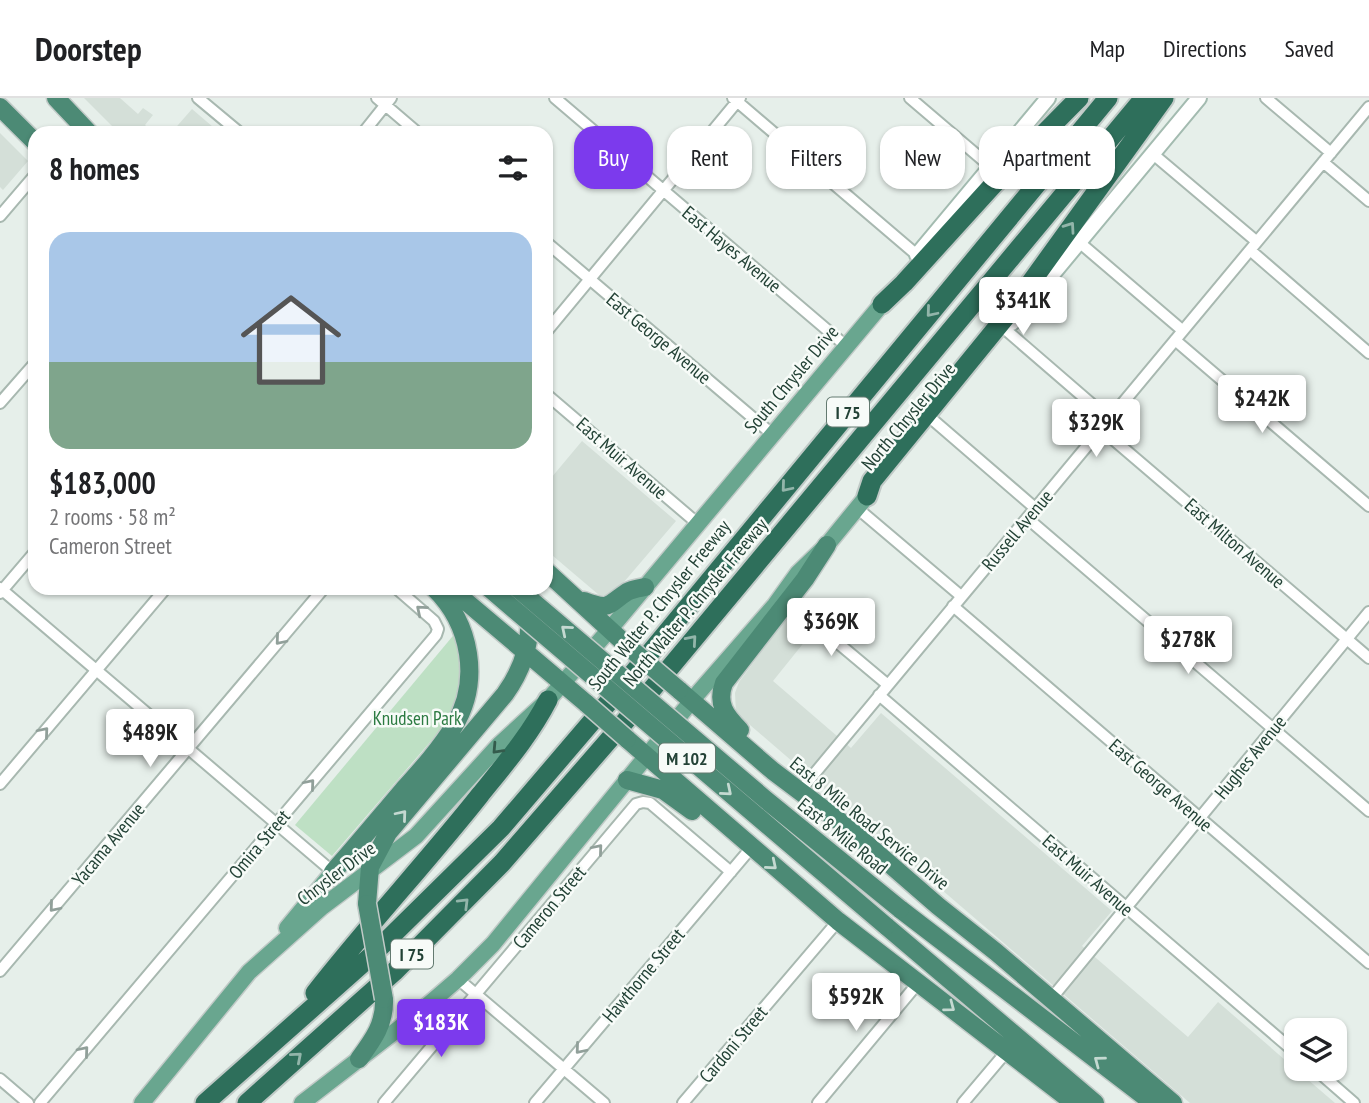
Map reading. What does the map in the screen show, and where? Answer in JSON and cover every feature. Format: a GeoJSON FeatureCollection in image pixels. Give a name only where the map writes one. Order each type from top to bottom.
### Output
{"type":"FeatureCollection","features":[{"type":"Feature","properties":{"kind":"highway"},"geometry":{"type":"LineString","coordinates":[[56,98],[83,126]]}},
{"type":"Feature","properties":{"kind":"highway"},"geometry":{"type":"LineString","coordinates":[[882,304],[1079,98]]}},
{"type":"Feature","properties":{"kind":"highway","name":"South Walter P. Chrysler Freeway"},"geometry":{"type":"LineString","coordinates":[[205,1103],[371,956],[441,889],[520,807],[1108,98]]}},
{"type":"Feature","properties":{"kind":"highway","name":"North Walter P. Chrysler Freeway"},"geometry":{"type":"LineString","coordinates":[[247,1103],[394,972],[470,896],[565,793],[1144,98]]}},
{"type":"Feature","properties":{"kind":"highway"},"geometry":{"type":"LineString","coordinates":[[862,502],[872,481],[1008,314],[1164,98]]}},
{"type":"Feature","properties":{"kind":"highway"},"geometry":{"type":"LineString","coordinates":[[0,107],[28,135]]}},
{"type":"Feature","properties":{"kind":"highway"},"geometry":{"type":"LineString","coordinates":[[774,771],[725,714],[721,693],[726,679],[781,603],[806,579],[827,545]]}},
{"type":"Feature","properties":{"kind":"highway","name":"East 8 Mile Road Service Drive"},"geometry":{"type":"LineString","coordinates":[[553,577],[685,696],[1051,999],[1172,1103]]}},
{"type":"Feature","properties":{"kind":"highway"},"geometry":{"type":"LineString","coordinates":[[577,599],[604,606],[617,601],[628,591],[645,587]]}},
{"type":"Feature","properties":{"kind":"highway"},"geometry":{"type":"LineString","coordinates":[[333,872],[447,736],[462,709],[469,681],[466,640],[451,609],[440,595]]}},
{"type":"Feature","properties":{"kind":"highway"},"geometry":{"type":"LineString","coordinates":[[458,595],[838,921],[1074,1103]]}},
{"type":"Feature","properties":{"kind":"highway","name":"East 8 Mile Road"},"geometry":{"type":"LineString","coordinates":[[497,595],[1095,1103]]}},
{"type":"Feature","properties":{"kind":"highway"},"geometry":{"type":"LineString","coordinates":[[359,1059],[381,1026],[385,1011],[367,904],[369,873],[377,850],[517,676],[530,632],[525,595]]}},
{"type":"Feature","properties":{"kind":"highway","name":"East 8 Mile Road"},"geometry":{"type":"LineString","coordinates":[[525,595],[774,807],[900,909],[1153,1103]]}},
{"type":"Feature","properties":{"kind":"highway"},"geometry":{"type":"LineString","coordinates":[[287,1030],[324,981],[491,782],[535,725],[548,700]]}},
{"type":"Feature","properties":{"kind":"highway"},"geometry":{"type":"LineString","coordinates":[[627,780],[663,790],[734,842],[751,848]]}},
{"type":"Feature","properties":{"kind":"main road","name":"South Chrysler Drive"},"geometry":{"type":"LineString","coordinates":[[1025,126],[1048,98]]}},
{"type":"Feature","properties":{"kind":"main road","name":"North Chrysler Drive"},"geometry":{"type":"LineString","coordinates":[[827,545],[1199,98]]}},
{"type":"Feature","properties":{"kind":"main road","name":"South Chrysler Drive"},"geometry":{"type":"LineString","coordinates":[[562,684],[882,304],[917,255],[979,181]]}},
{"type":"Feature","properties":{"kind":"main road"},"geometry":{"type":"LineString","coordinates":[[302,1103],[457,979],[493,944],[646,756],[685,696],[781,603]]}},
{"type":"Feature","properties":{"kind":"main road","name":"Chrysler Drive"},"geometry":{"type":"LineString","coordinates":[[142,1103],[249,972],[322,907],[424,829],[499,746],[562,684]]}},
{"type":"Feature","properties":{"kind":"main road"},"geometry":{"type":"LineString","coordinates":[[249,972],[333,872]]}},
{"type":"Feature","properties":{"kind":"street"},"geometry":{"type":"LineString","coordinates":[[198,98],[232,126]]}},
{"type":"Feature","properties":{"kind":"street","name":"East Hayes Avenue"},"geometry":{"type":"LineString","coordinates":[[555,98],[846,346]]}},
{"type":"Feature","properties":{"kind":"street"},"geometry":{"type":"LineString","coordinates":[[911,98],[979,157]]}},
{"type":"Feature","properties":{"kind":"street"},"geometry":{"type":"LineString","coordinates":[[1266,98],[1369,201]]}},
{"type":"Feature","properties":{"kind":"street"},"geometry":{"type":"LineString","coordinates":[[553,324],[737,99],[917,255]]}},
{"type":"Feature","properties":{"kind":"street"},"geometry":{"type":"LineString","coordinates":[[368,126],[385,100],[411,126]]}},
{"type":"Feature","properties":{"kind":"street","name":"Russell Avenue"},"geometry":{"type":"LineString","coordinates":[[800,791],[1369,107]]}},
{"type":"Feature","properties":{"kind":"street"},"geometry":{"type":"LineString","coordinates":[[1153,154],[1369,353]]}},
{"type":"Feature","properties":{"kind":"street"},"geometry":{"type":"LineString","coordinates":[[0,216],[28,183]]}},
{"type":"Feature","properties":{"kind":"street"},"geometry":{"type":"LineString","coordinates":[[1079,242],[1369,506]]}},
{"type":"Feature","properties":{"kind":"street","name":"East George Avenue"},"geometry":{"type":"LineString","coordinates":[[553,248],[772,435]]}},
{"type":"Feature","properties":{"kind":"street"},"geometry":{"type":"LineString","coordinates":[[1006,330],[1109,419]]}},
{"type":"Feature","properties":{"kind":"street"},"geometry":{"type":"LineString","coordinates":[[0,403],[28,371]]}},
{"type":"Feature","properties":{"kind":"street","name":"East Muir Avenue"},"geometry":{"type":"LineString","coordinates":[[553,400],[697,523]]}},
{"type":"Feature","properties":{"kind":"street"},"geometry":{"type":"LineString","coordinates":[[933,420],[1035,508]]}},
{"type":"Feature","properties":{"kind":"street","name":"East Milton Avenue"},"geometry":{"type":"LineString","coordinates":[[1101,429],[1369,658]]}},
{"type":"Feature","properties":{"kind":"street"},"geometry":{"type":"LineString","coordinates":[[862,502],[961,596]]}},
{"type":"Feature","properties":{"kind":"street"},"geometry":{"type":"LineString","coordinates":[[1027,517],[1369,811]]}},
{"type":"Feature","properties":{"kind":"street"},"geometry":{"type":"LineString","coordinates":[[28,560],[1,590],[333,872]]}},
{"type":"Feature","properties":{"kind":"street"},"geometry":{"type":"LineString","coordinates":[[0,784],[160,595]]}},
{"type":"Feature","properties":{"kind":"street","name":"Yacama Avenue"},"geometry":{"type":"LineString","coordinates":[[0,971],[318,595]]}},
{"type":"Feature","properties":{"kind":"street","name":"Omira Street"},"geometry":{"type":"LineString","coordinates":[[40,1103],[436,635],[438,629],[435,621],[404,595]]}},
{"type":"Feature","properties":{"kind":"street"},"geometry":{"type":"LineString","coordinates":[[781,603],[888,685]]}},
{"type":"Feature","properties":{"kind":"street","name":"East George Avenue"},"geometry":{"type":"LineString","coordinates":[[953,606],[1369,963]]}},
{"type":"Feature","properties":{"kind":"street","name":"Hughes Avenue"},"geometry":{"type":"LineString","coordinates":[[1051,999],[1369,612]]}},
{"type":"Feature","properties":{"kind":"street","name":"East Muir Avenue"},"geometry":{"type":"LineString","coordinates":[[879,695],[1284,1043]]}},
{"type":"Feature","properties":{"kind":"street","name":"Cameron Street"},"geometry":{"type":"LineString","coordinates":[[384,1103],[639,802],[650,803],[731,872]]}},
{"type":"Feature","properties":{"kind":"street","name":"Hawthorne Street"},"geometry":{"type":"LineString","coordinates":[[535,1103],[751,848]]}},
{"type":"Feature","properties":{"kind":"street","name":"Cardoni Street"},"geometry":{"type":"LineString","coordinates":[[683,1103],[838,921]]}},
{"type":"Feature","properties":{"kind":"street"},"geometry":{"type":"LineString","coordinates":[[457,979],[604,1103]]}},
{"type":"Feature","properties":{"kind":"street"},"geometry":{"type":"LineString","coordinates":[[818,1103],[918,983]]}},
{"type":"Feature","properties":{"kind":"street"},"geometry":{"type":"LineString","coordinates":[[963,1103],[1007,1051]]}},
{"type":"Feature","properties":{"kind":"street"},"geometry":{"type":"LineString","coordinates":[[0,1079],[28,1103]]}},
{"type":"Feature","properties":{"kind":"street"},"geometry":{"type":"LineString","coordinates":[[1329,1081],[1354,1103]]}},
{"type":"Feature","properties":{"kind":"shaded area"},"geometry":{"type":"Polygon","coordinates":[[[84,98],[120,98],[138,114],[143,108],[153,115],[146,126],[112,126],[84,98]]]}},
{"type":"Feature","properties":{"kind":"shaded area"},"geometry":{"type":"Polygon","coordinates":[[[192,109],[212,126],[177,126],[192,109]]]}},
{"type":"Feature","properties":{"kind":"shaded area"},"geometry":{"type":"Polygon","coordinates":[[[0,133],[28,161],[3,190],[0,187],[0,133]]]}},
{"type":"Feature","properties":{"kind":"shaded area"},"geometry":{"type":"Polygon","coordinates":[[[582,441],[676,521],[618,589],[607,595],[599,595],[553,556],[553,476],[582,441]]]}},
{"type":"Feature","properties":{"kind":"shaded area"},"geometry":{"type":"Polygon","coordinates":[[[788,616],[810,635],[773,681],[851,748],[881,713],[1112,911],[1082,946],[1188,1037],[1218,1002],[1284,1059],[1284,1081],[1310,1081],[1335,1103],[1190,1103],[736,713],[735,693],[739,682],[788,616]]]}},
{"type":"Feature","properties":{"kind":"green space","name":"Knudsen Park"},"geometry":{"type":"Polygon","coordinates":[[[457,631],[461,656],[460,680],[454,704],[443,727],[332,856],[295,825],[457,631]]]}}]}
